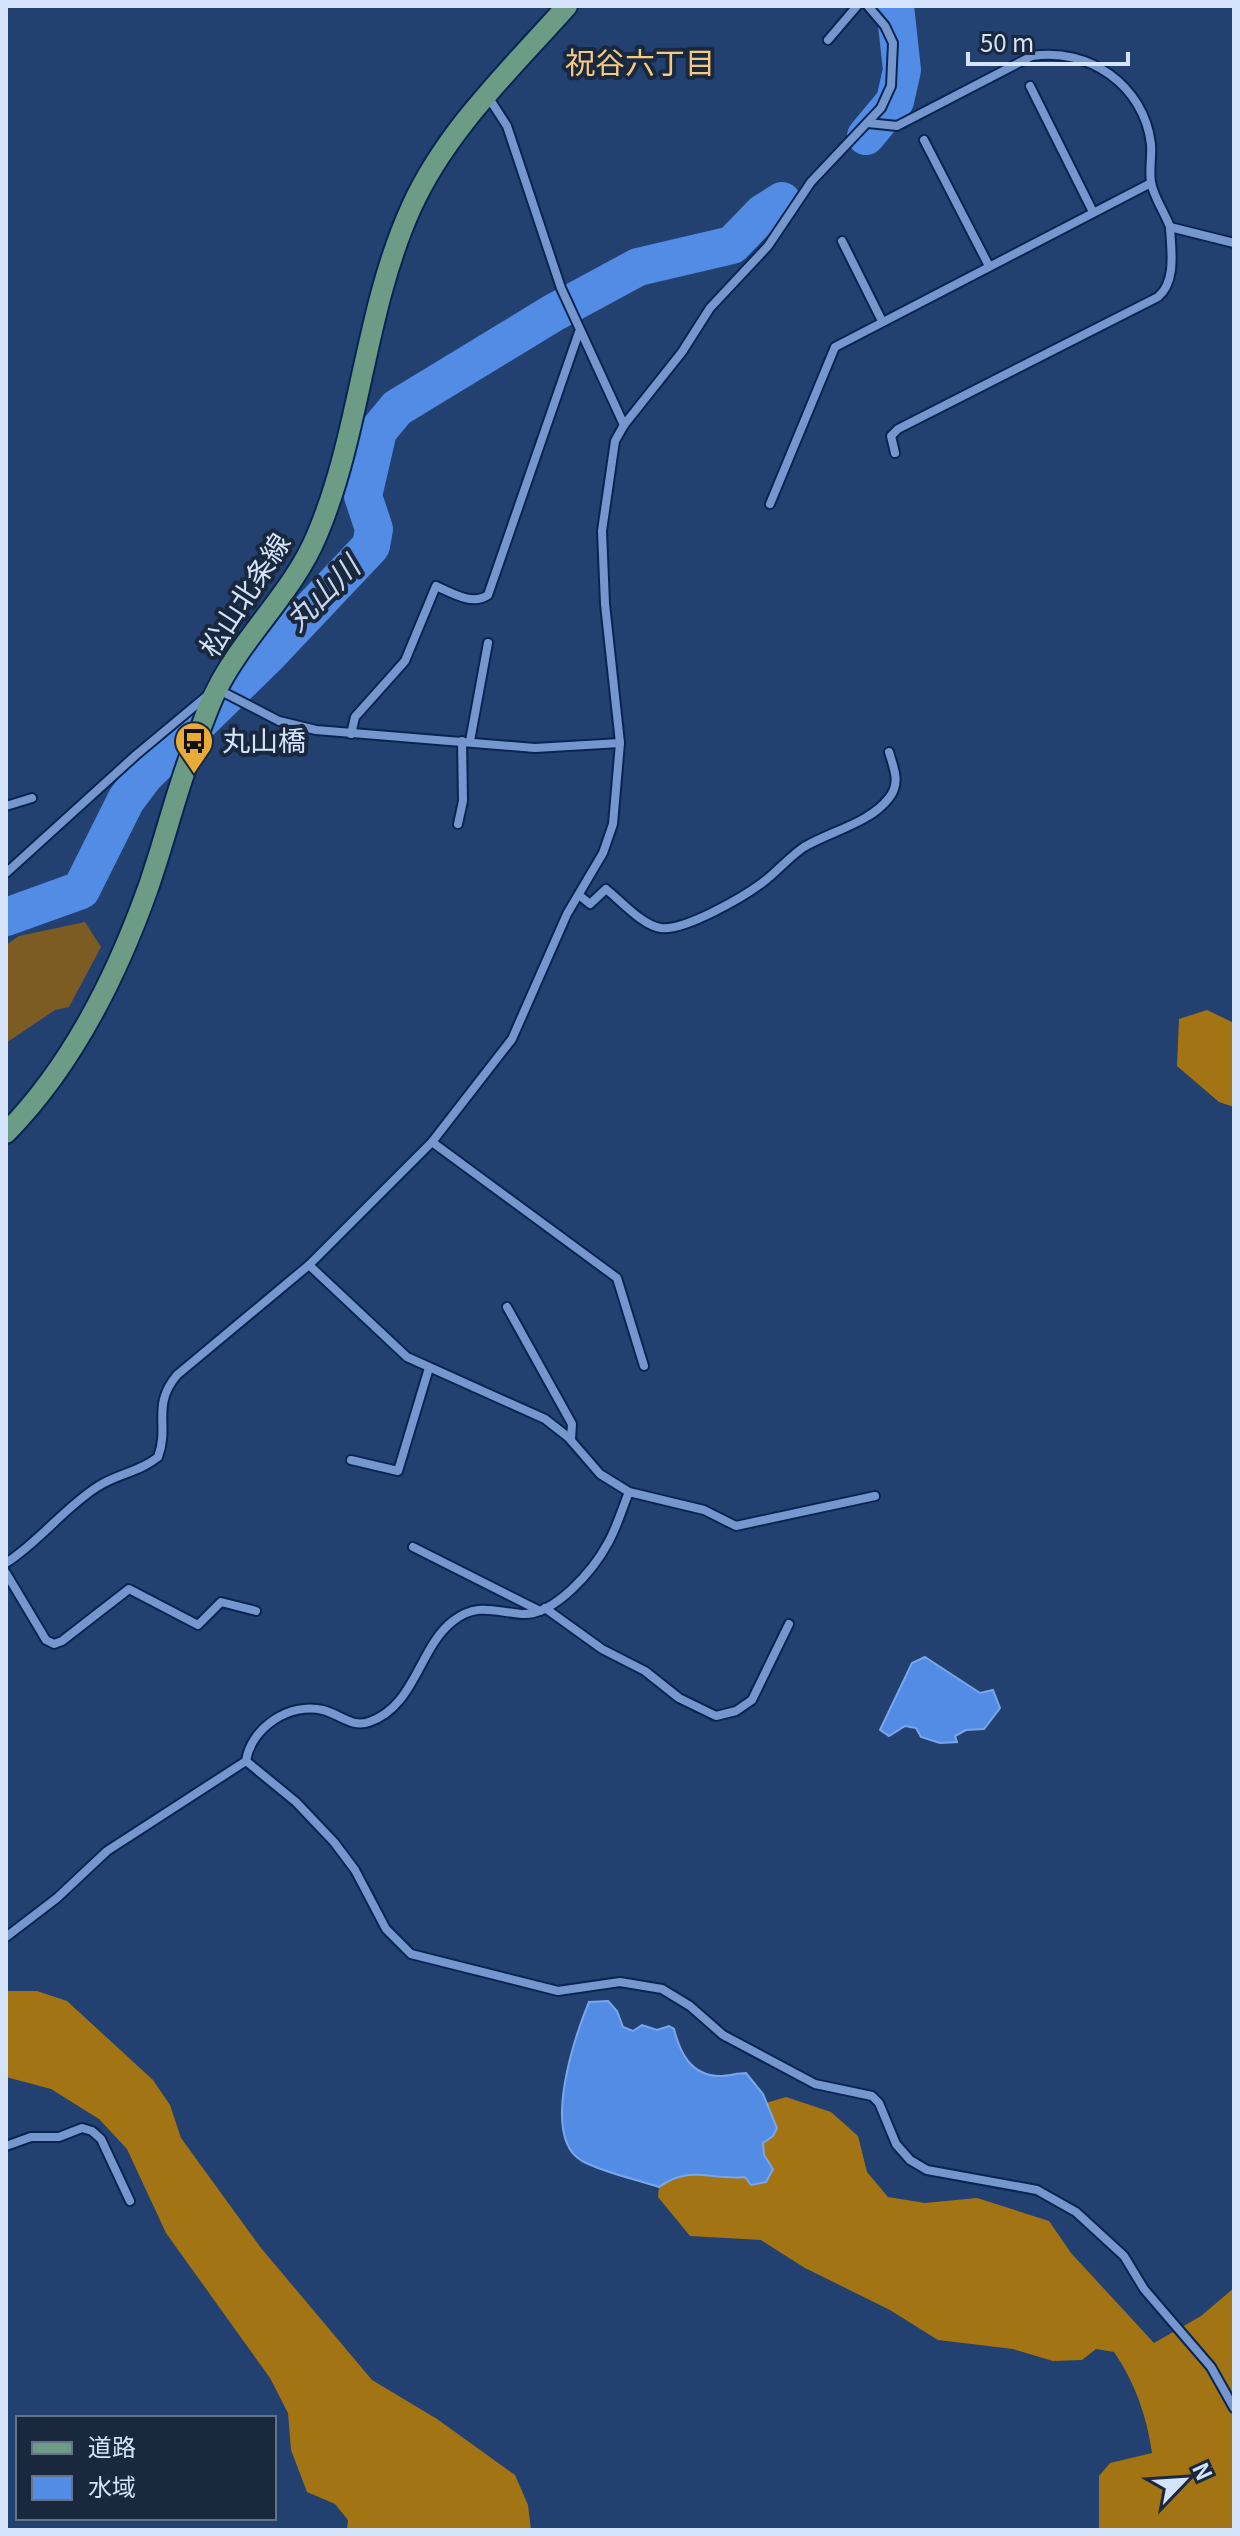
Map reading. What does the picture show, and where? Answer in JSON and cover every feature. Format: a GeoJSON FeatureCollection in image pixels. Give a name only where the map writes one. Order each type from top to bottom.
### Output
{"type":"FeatureCollection","features":[{"type":"Feature","properties":{"kind":"main road","name":"松山北条線"},"geometry":{"type":"LineString","coordinates":[[6,1133],[64,1064],[92,1013],[146,893],[186,769],[216,689],[292,583],[317,535],[343,450],[384,288],[411,208],[449,142],[567,6]]}},
{"type":"Feature","properties":{"kind":"street"},"geometry":{"type":"LineString","coordinates":[[828,40],[857,6]]}},
{"type":"Feature","properties":{"kind":"street"},"geometry":{"type":"LineString","coordinates":[[6,1563],[28,1549],[100,1484],[158,1457],[162,1445],[161,1406],[165,1390],[177,1375],[309,1265],[432,1142],[512,1039],[567,914],[603,853],[613,824],[620,743],[605,604],[602,531],[610,462],[624,425],[682,352],[710,308],[768,246],[811,182],[868,123],[891,86],[893,43],[868,6]]}},
{"type":"Feature","properties":{"kind":"street"},"geometry":{"type":"LineString","coordinates":[[868,123],[897,126],[1032,56],[1068,54],[1103,68],[1118,80],[1133,100],[1151,143],[1151,183],[1170,227],[1172,265],[1163,293],[898,429],[891,436],[895,453]]}},
{"type":"Feature","properties":{"kind":"street"},"geometry":{"type":"LineString","coordinates":[[1030,86],[1093,212]]}},
{"type":"Feature","properties":{"kind":"street"},"geometry":{"type":"LineString","coordinates":[[487,95],[507,126],[546,246],[579,332],[624,425]]}},
{"type":"Feature","properties":{"kind":"street"},"geometry":{"type":"LineString","coordinates":[[924,140],[989,266]]}},
{"type":"Feature","properties":{"kind":"street"},"geometry":{"type":"LineString","coordinates":[[770,504],[835,347],[1151,183]]}},
{"type":"Feature","properties":{"kind":"street"},"geometry":{"type":"LineString","coordinates":[[1170,227],[1234,243]]}},
{"type":"Feature","properties":{"kind":"street"},"geometry":{"type":"LineString","coordinates":[[842,241],[882,321]]}},
{"type":"Feature","properties":{"kind":"street"},"geometry":{"type":"LineString","coordinates":[[351,734],[355,717],[405,661],[436,586],[465,598],[478,600],[488,595],[579,332]]}},
{"type":"Feature","properties":{"kind":"street"},"geometry":{"type":"LineString","coordinates":[[458,824],[463,801],[466,741],[488,643]]}},
{"type":"Feature","properties":{"kind":"street"},"geometry":{"type":"LineString","coordinates":[[6,873],[136,755],[216,689],[279,721],[351,734],[535,748],[620,743]]}},
{"type":"Feature","properties":{"kind":"street"},"geometry":{"type":"LineString","coordinates":[[579,895],[590,904],[606,889],[651,924],[662,928],[679,925],[733,901],[763,882],[800,850],[877,812],[891,796],[897,782],[889,752]]}},
{"type":"Feature","properties":{"kind":"street"},"geometry":{"type":"LineString","coordinates":[[6,806],[32,798]]}},
{"type":"Feature","properties":{"kind":"street"},"geometry":{"type":"LineString","coordinates":[[432,1142],[617,1278],[644,1366]]}},
{"type":"Feature","properties":{"kind":"street"},"geometry":{"type":"LineString","coordinates":[[309,1265],[407,1357],[545,1419],[571,1439],[600,1474],[629,1492],[704,1510],[736,1526],[875,1496]]}},
{"type":"Feature","properties":{"kind":"street"},"geometry":{"type":"LineString","coordinates":[[507,1307],[572,1424],[571,1439]]}},
{"type":"Feature","properties":{"kind":"street"},"geometry":{"type":"LineString","coordinates":[[351,1460],[398,1471],[429,1368]]}},
{"type":"Feature","properties":{"kind":"street"},"geometry":{"type":"LineString","coordinates":[[6,1937],[24,1926],[117,1844],[246,1761],[253,1736],[285,1714],[322,1710],[353,1723],[368,1723],[380,1716],[414,1682],[442,1630],[474,1609],[491,1608],[524,1614],[543,1610],[596,1562],[618,1523],[629,1492]]}},
{"type":"Feature","properties":{"kind":"street"},"geometry":{"type":"LineString","coordinates":[[413,1547],[543,1610],[602,1649],[645,1671],[679,1698],[716,1716],[736,1711],[752,1700],[789,1624]]}},
{"type":"Feature","properties":{"kind":"street"},"geometry":{"type":"LineString","coordinates":[[6,1573],[46,1640],[54,1644],[129,1589],[198,1625],[221,1602],[256,1611]]}},
{"type":"Feature","properties":{"kind":"street"},"geometry":{"type":"LineString","coordinates":[[246,1761],[296,1802],[334,1842],[355,1870],[386,1929],[411,1954],[558,1991],[620,1982],[662,1989],[690,2006],[723,2035],[815,2084],[872,2096],[879,2103],[896,2144],[910,2160],[927,2170],[1037,2190],[1076,2212],[1124,2256],[1144,2289],[1211,2367],[1234,2408]]}},
{"type":"Feature","properties":{"kind":"street"},"geometry":{"type":"LineString","coordinates":[[6,2146],[31,2137],[59,2137],[82,2128],[92,2131],[101,2139],[130,2201]]}},
{"type":"Feature","properties":{"kind":"shaded area"},"geometry":{"type":"Polygon","coordinates":[[[85,922],[101,947],[69,1007],[55,1010],[6,1043],[6,945],[19,936],[85,922]]]}},
{"type":"Feature","properties":{"kind":"shaded area"},"geometry":{"type":"Polygon","coordinates":[[[1207,1010],[1234,1023],[1234,1107],[1219,1102],[1177,1066],[1179,1019],[1207,1010]]]}},
{"type":"Feature","properties":{"kind":"shaded area"},"geometry":{"type":"Polygon","coordinates":[[[6,1991],[37,1991],[67,2001],[153,2080],[170,2105],[181,2138],[261,2248],[372,2380],[437,2419],[515,2475],[528,2505],[531,2530],[347,2530],[348,2520],[335,2504],[307,2492],[291,2450],[288,2413],[270,2378],[166,2233],[127,2149],[99,2119],[51,2089],[6,2077],[6,1991]]]}},
{"type":"Feature","properties":{"kind":"shaded area"},"geometry":{"type":"Polygon","coordinates":[[[786,2097],[831,2112],[858,2136],[867,2172],[888,2197],[925,2203],[977,2198],[1049,2221],[1071,2253],[1154,2343],[1201,2316],[1234,2288],[1234,2530],[1099,2530],[1099,2476],[1110,2463],[1152,2453],[1139,2400],[1114,2352],[1096,2349],[1082,2360],[1053,2361],[1013,2349],[938,2340],[890,2310],[805,2268],[761,2240],[690,2236],[658,2197],[659,2187],[681,2176],[745,2177],[764,2155],[763,2142],[777,2128],[766,2103],[786,2097]]]}},
{"type":"Feature","properties":{"kind":"water"},"geometry":{"type":"Polygon","coordinates":[[[925,1657],[980,1693],[993,1690],[1000,1708],[984,1729],[966,1730],[955,1736],[957,1742],[940,1743],[921,1737],[916,1728],[905,1726],[889,1736],[880,1730],[912,1663],[925,1657]]]}},
{"type":"Feature","properties":{"kind":"water"},"geometry":{"type":"Polygon","coordinates":[[[608,2001],[617,2011],[623,2027],[633,2031],[642,2025],[657,2030],[669,2026],[674,2029],[688,2062],[701,2072],[720,2076],[746,2073],[763,2094],[777,2128],[773,2136],[763,2143],[764,2155],[773,2169],[766,2182],[751,2185],[745,2177],[691,2175],[670,2180],[659,2187],[591,2165],[570,2149],[563,2131],[562,2109],[570,2061],[589,2002],[608,2001]]]}},
{"type":"Feature","properties":{"kind":"waterway"},"geometry":{"type":"LineString","coordinates":[[866,136],[895,101],[902,70],[895,6]]}},
{"type":"Feature","properties":{"kind":"waterway","name":"丸山川"},"geometry":{"type":"LineString","coordinates":[[6,917],[81,890],[126,800],[144,776],[268,655],[371,546],[374,529],[363,496],[378,431],[397,408],[553,313],[638,267],[732,245],[763,213],[782,201]]}},
{"type":"Feature","properties":{"kind":"place","name":"丸山橋"},"geometry":{"type":"Point","coordinates":[194,775]}},
{"type":"Feature","properties":{"kind":"district","name":"祝谷六丁目"},"geometry":{"type":"Point","coordinates":[640,64]}}]}
